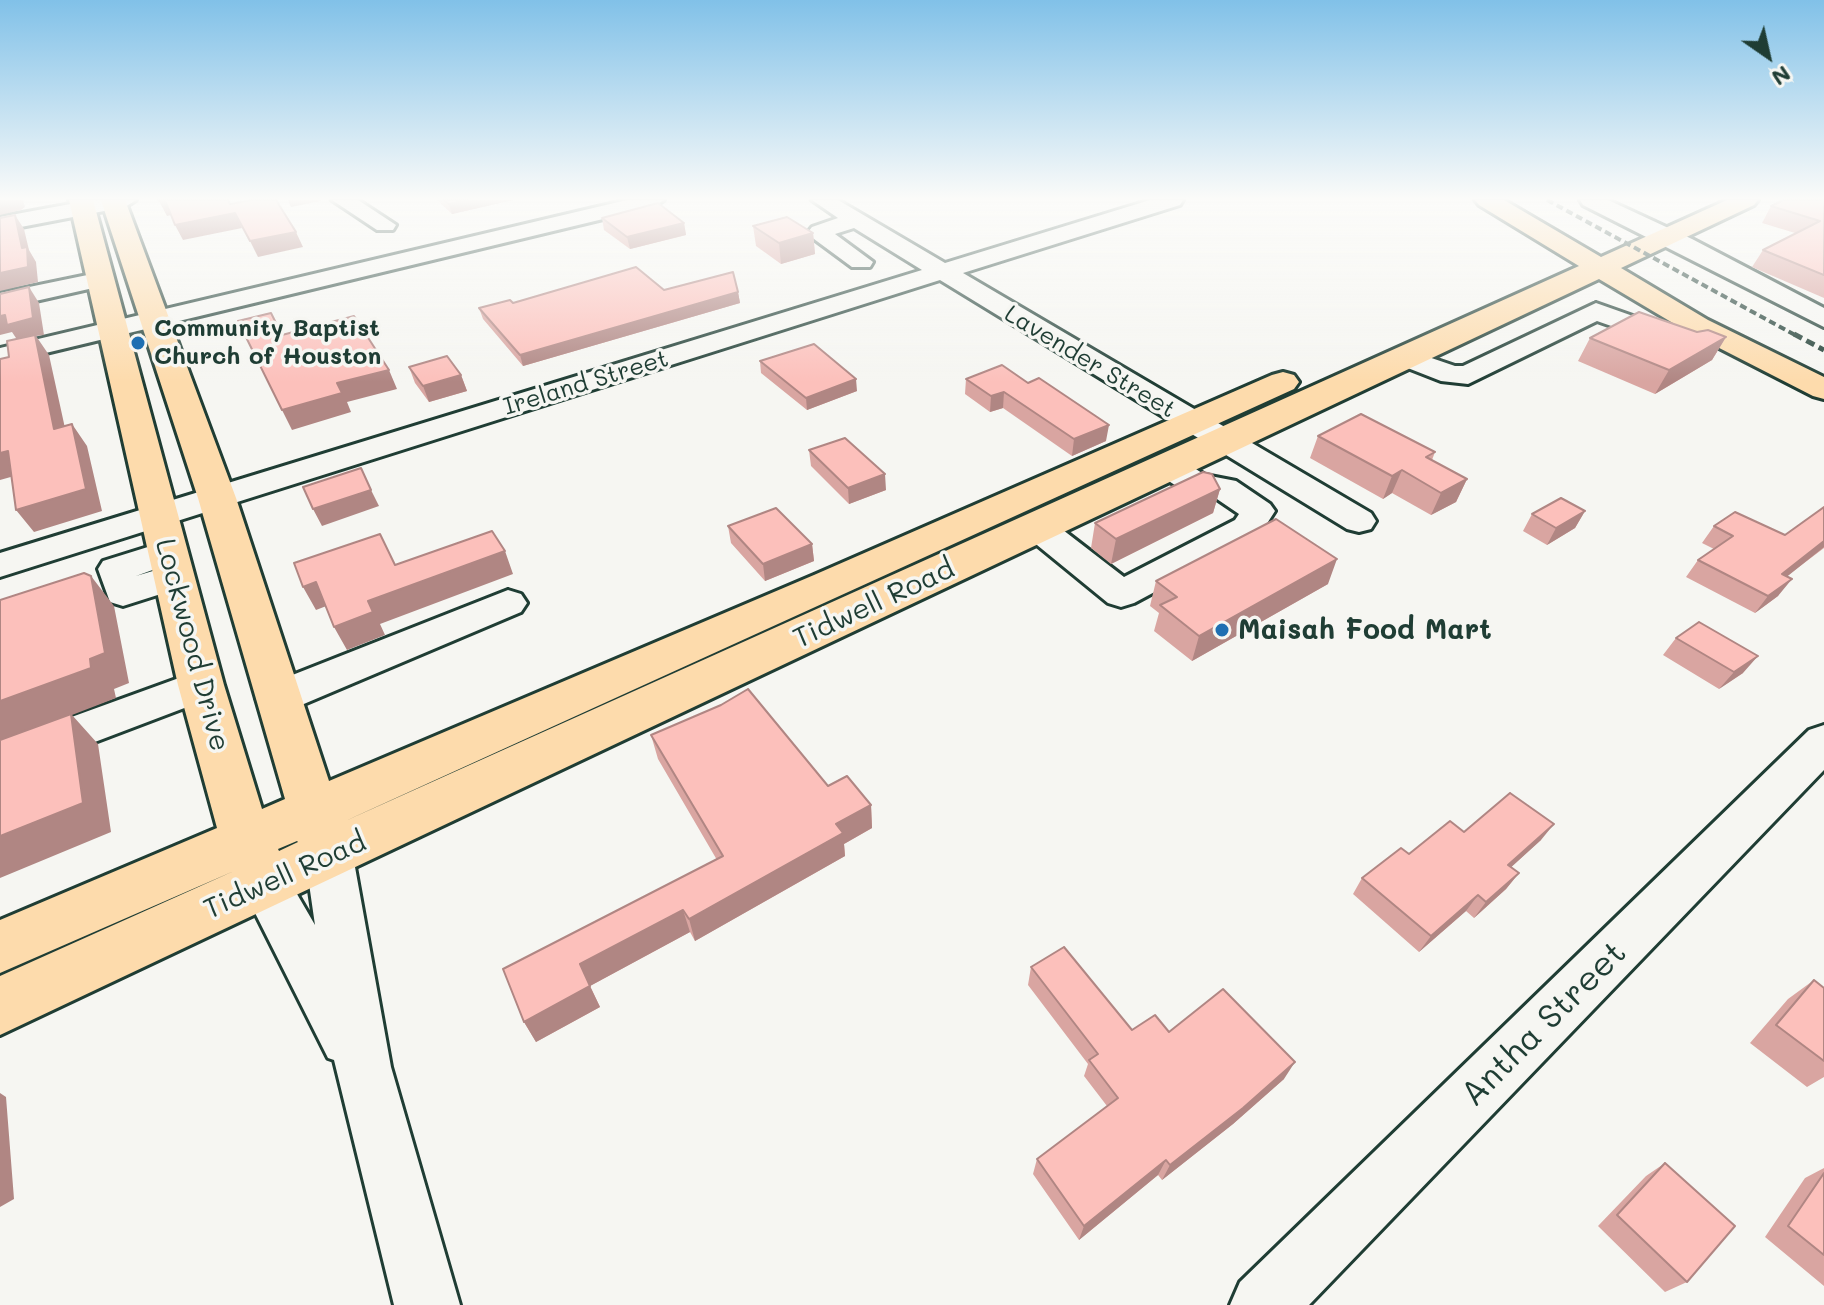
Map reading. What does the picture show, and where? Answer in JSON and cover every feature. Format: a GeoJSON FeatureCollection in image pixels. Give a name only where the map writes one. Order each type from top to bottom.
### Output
{"type":"FeatureCollection","features":[{"type":"Feature","properties":{"kind":"main road","name":"Lockwood Drive"},"geometry":{"type":"LineString","coordinates":[[102,261],[102,279],[170,564],[201,685],[256,862]]}},
{"type":"Feature","properties":{"kind":"main road","name":"Lockwood Drive"},"geometry":{"type":"LineString","coordinates":[[129,261],[155,318],[217,498],[321,834]]}},
{"type":"Feature","properties":{"kind":"main road","name":"Tidwell Road"},"geometry":{"type":"LineString","coordinates":[[0,947],[256,862],[321,834],[843,599],[1191,423],[1389,350],[1584,261]]}},
{"type":"Feature","properties":{"kind":"main road"},"geometry":{"type":"LineString","coordinates":[[1606,261],[1720,337],[1824,389]]}},
{"type":"Feature","properties":{"kind":"main road"},"geometry":{"type":"LineString","coordinates":[[1608,261],[1824,379]]}},
{"type":"Feature","properties":{"kind":"main road","name":"Tidwell Road"},"geometry":{"type":"LineString","coordinates":[[843,599],[1038,528],[1224,443],[1389,350]]}},
{"type":"Feature","properties":{"kind":"main road","name":"Tidwell Road"},"geometry":{"type":"LineString","coordinates":[[0,1006],[256,862]]}},
{"type":"Feature","properties":{"kind":"street"},"geometry":{"type":"LineString","coordinates":[[0,356],[396,261]]}},
{"type":"Feature","properties":{"kind":"street"},"geometry":{"type":"LineString","coordinates":[[847,261],[860,278],[879,291]]}},
{"type":"Feature","properties":{"kind":"street"},"geometry":{"type":"LineString","coordinates":[[790,293],[875,261]]}},
{"type":"Feature","properties":{"kind":"street","name":"Lavender Street"},"geometry":{"type":"LineString","coordinates":[[925,261],[1224,443],[1359,521]]}},
{"type":"Feature","properties":{"kind":"street","name":"Ireland Street"},"geometry":{"type":"LineString","coordinates":[[0,565],[217,498],[759,315],[879,291],[976,261]]}},
{"type":"Feature","properties":{"kind":"street"},"geometry":{"type":"LineString","coordinates":[[1714,261],[1824,319]]}},
{"type":"Feature","properties":{"kind":"street"},"geometry":{"type":"LineString","coordinates":[[0,301],[102,279]]}},
{"type":"Feature","properties":{"kind":"street"},"geometry":{"type":"LineString","coordinates":[[1389,350],[1451,375],[1468,375],[1596,311],[1684,344],[1720,337]]}},
{"type":"Feature","properties":{"kind":"street"},"geometry":{"type":"LineString","coordinates":[[1038,528],[1121,594],[1247,528],[1258,511],[1224,488],[1196,484],[1170,467]]}},
{"type":"Feature","properties":{"kind":"street"},"geometry":{"type":"LineString","coordinates":[[102,574],[170,564]]}},
{"type":"Feature","properties":{"kind":"street"},"geometry":{"type":"LineString","coordinates":[[277,698],[508,603]]}},
{"type":"Feature","properties":{"kind":"street"},"geometry":{"type":"LineString","coordinates":[[0,761],[201,685]]}},
{"type":"Feature","properties":{"kind":"street","name":"Antha Street"},"geometry":{"type":"LineString","coordinates":[[1263,1305],[1824,742]]}},
{"type":"Feature","properties":{"kind":"street","name":"Lockwood Drive"},"geometry":{"type":"LineString","coordinates":[[321,834],[363,1067],[427,1305]]}},
{"type":"Feature","properties":{"kind":"street","name":"Lockwood Drive"},"geometry":{"type":"LineString","coordinates":[[256,862],[363,1067]]}},
{"type":"Feature","properties":{"kind":"building"},"geometry":{"type":"Polygon","coordinates":[[[0,261],[28,261],[28,267],[0,273],[0,261]]]}},
{"type":"Feature","properties":{"kind":"building"},"geometry":{"type":"Polygon","coordinates":[[[1790,261],[1824,261],[1824,275],[1790,261]]]}},
{"type":"Feature","properties":{"kind":"building"},"geometry":{"type":"Polygon","coordinates":[[[636,267],[664,290],[733,272],[738,292],[520,355],[479,308],[510,300],[513,303],[636,267]]]}},
{"type":"Feature","properties":{"kind":"building"},"geometry":{"type":"Polygon","coordinates":[[[29,287],[33,318],[7,325],[5,315],[0,316],[0,294],[29,287]]]}},
{"type":"Feature","properties":{"kind":"building"},"geometry":{"type":"Polygon","coordinates":[[[1639,312],[1697,332],[1708,330],[1726,337],[1669,370],[1590,338],[1639,312]]]}},
{"type":"Feature","properties":{"kind":"building"},"geometry":{"type":"Polygon","coordinates":[[[271,313],[282,335],[354,316],[389,370],[337,383],[342,393],[282,410],[238,321],[271,313]]]}},
{"type":"Feature","properties":{"kind":"building"},"geometry":{"type":"Polygon","coordinates":[[[35,335],[54,429],[72,424],[86,489],[16,510],[8,451],[0,453],[0,359],[9,357],[7,341],[35,335]]]}},
{"type":"Feature","properties":{"kind":"building"},"geometry":{"type":"Polygon","coordinates":[[[814,344],[856,379],[806,398],[760,361],[814,344]]]}},
{"type":"Feature","properties":{"kind":"building"},"geometry":{"type":"Polygon","coordinates":[[[447,356],[461,375],[423,386],[409,367],[447,356]]]}},
{"type":"Feature","properties":{"kind":"building"},"geometry":{"type":"Polygon","coordinates":[[[1002,365],[1028,383],[1039,378],[1109,425],[1074,439],[1004,392],[991,396],[966,379],[1002,365]]]}},
{"type":"Feature","properties":{"kind":"building"},"geometry":{"type":"Polygon","coordinates":[[[1361,414],[1435,452],[1426,457],[1467,479],[1441,493],[1402,470],[1392,476],[1318,436],[1361,414]]]}},
{"type":"Feature","properties":{"kind":"building"},"geometry":{"type":"Polygon","coordinates":[[[845,438],[885,474],[848,488],[809,450],[845,438]]]}},
{"type":"Feature","properties":{"kind":"building"},"geometry":{"type":"Polygon","coordinates":[[[361,468],[371,490],[313,509],[303,487],[361,468]]]}},
{"type":"Feature","properties":{"kind":"building"},"geometry":{"type":"Polygon","coordinates":[[[1203,472],[1212,474],[1220,489],[1116,539],[1095,523],[1203,472]]]}},
{"type":"Feature","properties":{"kind":"building"},"geometry":{"type":"Polygon","coordinates":[[[1561,498],[1585,511],[1556,528],[1532,514],[1561,498]]]}},
{"type":"Feature","properties":{"kind":"building"},"geometry":{"type":"Polygon","coordinates":[[[1824,507],[1824,541],[1782,574],[1792,579],[1768,596],[1698,560],[1733,536],[1714,526],[1735,512],[1785,535],[1824,507]]]}},
{"type":"Feature","properties":{"kind":"building"},"geometry":{"type":"Polygon","coordinates":[[[776,508],[812,544],[763,564],[728,526],[776,508]]]}},
{"type":"Feature","properties":{"kind":"building"},"geometry":{"type":"Polygon","coordinates":[[[1276,519],[1337,559],[1199,636],[1160,605],[1177,597],[1156,581],[1276,519]]]}},
{"type":"Feature","properties":{"kind":"building"},"geometry":{"type":"Polygon","coordinates":[[[492,531],[505,551],[368,601],[373,612],[334,627],[316,582],[303,587],[294,563],[380,534],[395,565],[492,531]]]}},
{"type":"Feature","properties":{"kind":"building"},"geometry":{"type":"Polygon","coordinates":[[[84,573],[91,576],[105,653],[90,659],[91,668],[0,701],[0,600],[84,573]]]}},
{"type":"Feature","properties":{"kind":"building"},"geometry":{"type":"Polygon","coordinates":[[[1699,622],[1758,656],[1734,672],[1676,638],[1699,622]]]}},
{"type":"Feature","properties":{"kind":"building"},"geometry":{"type":"Polygon","coordinates":[[[748,689],[828,786],[847,776],[871,805],[836,824],[843,833],[689,919],[683,910],[580,964],[590,986],[524,1022],[503,969],[723,856],[651,735],[721,705],[748,689]]]}},
{"type":"Feature","properties":{"kind":"building"},"geometry":{"type":"Polygon","coordinates":[[[71,714],[83,803],[0,836],[0,740],[71,714]]]}},
{"type":"Feature","properties":{"kind":"building"},"geometry":{"type":"Polygon","coordinates":[[[1510,793],[1554,824],[1508,865],[1519,873],[1486,902],[1478,895],[1431,936],[1362,878],[1401,848],[1409,854],[1450,821],[1464,832],[1510,793]]]}},
{"type":"Feature","properties":{"kind":"building"},"geometry":{"type":"Polygon","coordinates":[[[1064,947],[1132,1030],[1155,1015],[1169,1032],[1223,989],[1295,1062],[1243,1108],[1170,1165],[1166,1160],[1084,1226],[1037,1159],[1118,1098],[1089,1060],[1098,1054],[1031,967],[1064,947]]]}},
{"type":"Feature","properties":{"kind":"building"},"geometry":{"type":"Polygon","coordinates":[[[1814,980],[1824,988],[1824,1061],[1776,1025],[1814,980]]]}},
{"type":"Feature","properties":{"kind":"building"},"geometry":{"type":"Polygon","coordinates":[[[1665,1163],[1735,1226],[1687,1282],[1617,1215],[1665,1163]]]}},
{"type":"Feature","properties":{"kind":"building"},"geometry":{"type":"Polygon","coordinates":[[[1824,1173],[1824,1255],[1788,1226],[1824,1173]]]}},
{"type":"Feature","properties":{"kind":"railway"},"geometry":{"type":"LineString","coordinates":[[1659,261],[1797,336]]}},
{"type":"Feature","properties":{"kind":"railway"},"geometry":{"type":"LineString","coordinates":[[1794,334],[1824,350]]}},
{"type":"Feature","properties":{"kind":"place","name":"Community Baptist Church of Houston"},"geometry":{"type":"Point","coordinates":[138,343]}},
{"type":"Feature","properties":{"kind":"place","name":"Maisah Food Mart"},"geometry":{"type":"Point","coordinates":[1222,630]}}]}
